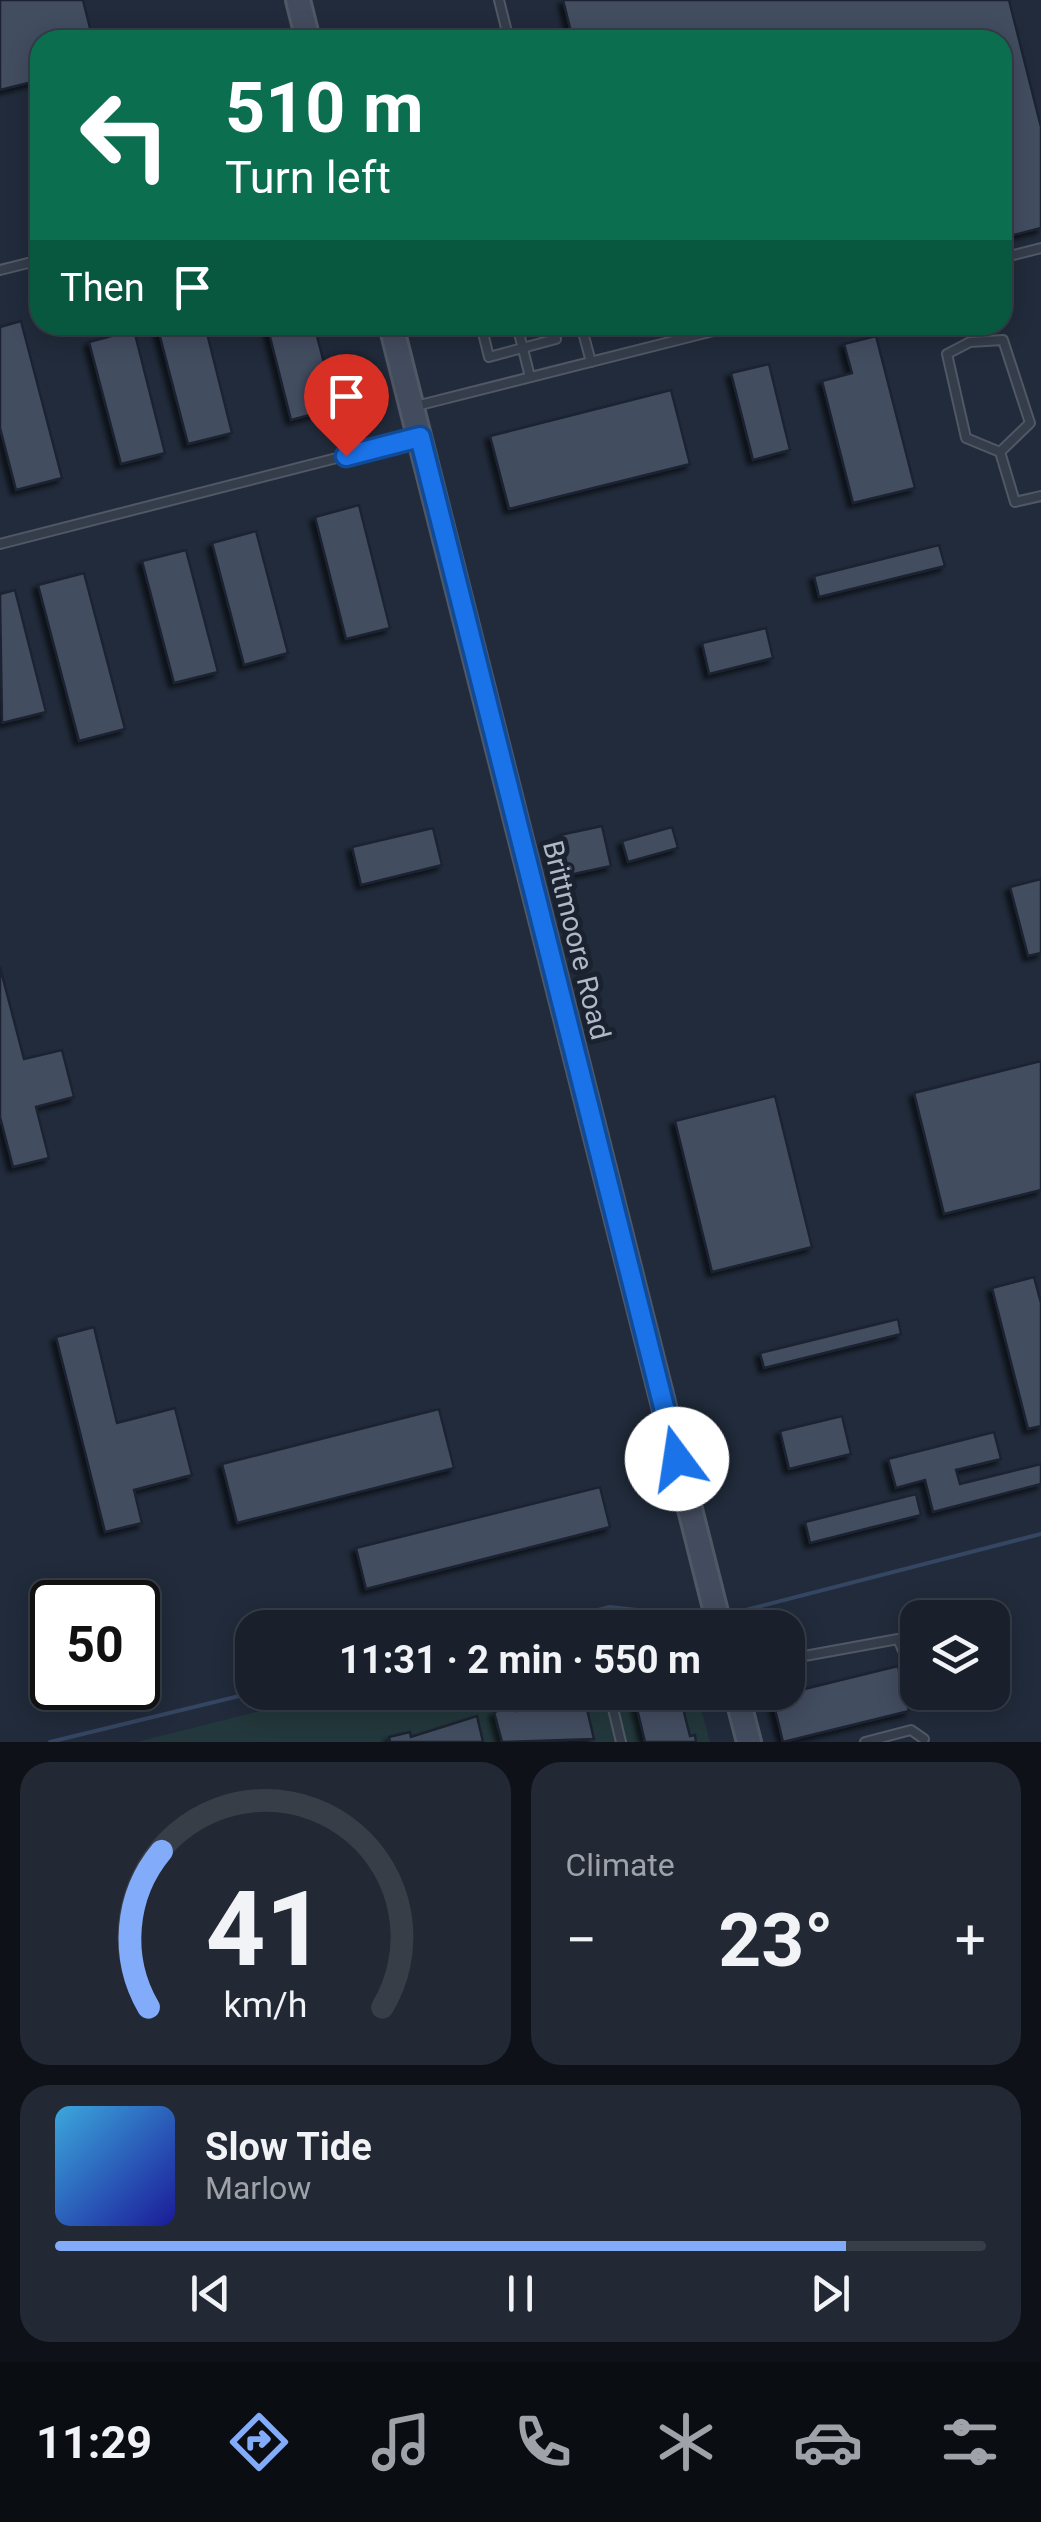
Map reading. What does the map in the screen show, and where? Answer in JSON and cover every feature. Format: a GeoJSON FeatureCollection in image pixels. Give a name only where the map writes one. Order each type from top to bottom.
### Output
{"type":"FeatureCollection","features":[{"type":"Feature","properties":{"kind":"main road"},"geometry":{"type":"LineString","coordinates":[[298,0],[306,30]]}},
{"type":"Feature","properties":{"kind":"main road","name":"Brittmoore Road"},"geometry":{"type":"LineString","coordinates":[[394,335],[715,1610]]}},
{"type":"Feature","properties":{"kind":"main road"},"geometry":{"type":"LineString","coordinates":[[741,1710],[749,1742]]}},
{"type":"Feature","properties":{"kind":"lane"},"geometry":{"type":"LineString","coordinates":[[499,0],[506,30]]}},
{"type":"Feature","properties":{"kind":"lane"},"geometry":{"type":"LineString","coordinates":[[1012,255],[1041,248]]}},
{"type":"Feature","properties":{"kind":"lane"},"geometry":{"type":"LineString","coordinates":[[0,270],[30,262]]}},
{"type":"Feature","properties":{"kind":"lane"},"geometry":{"type":"LineString","coordinates":[[483,335],[488,357],[556,340],[555,335]]}},
{"type":"Feature","properties":{"kind":"lane"},"geometry":{"type":"LineString","coordinates":[[520,335],[530,378]]}},
{"type":"Feature","properties":{"kind":"lane"},"geometry":{"type":"LineString","coordinates":[[583,335],[590,362]]}},
{"type":"Feature","properties":{"kind":"lane"},"geometry":{"type":"LineString","coordinates":[[412,407],[698,335]]}},
{"type":"Feature","properties":{"kind":"lane"},"geometry":{"type":"LineString","coordinates":[[1003,340],[1030,423],[1000,452],[966,438],[948,354],[970,342],[1003,340]]}},
{"type":"Feature","properties":{"kind":"lane"},"geometry":{"type":"LineString","coordinates":[[0,544],[420,437]]}},
{"type":"Feature","properties":{"kind":"lane"},"geometry":{"type":"LineString","coordinates":[[1000,452],[1015,502],[1041,496]]}},
{"type":"Feature","properties":{"kind":"lane"},"geometry":{"type":"LineString","coordinates":[[805,1656],[898,1639],[900,1644]]}},
{"type":"Feature","properties":{"kind":"lane"},"geometry":{"type":"LineString","coordinates":[[613,1710],[621,1742]]}},
{"type":"Feature","properties":{"kind":"lane"},"geometry":{"type":"LineString","coordinates":[[865,1742],[911,1730],[924,1739]]}},
{"type":"Feature","properties":{"kind":"green space"},"geometry":{"type":"Polygon","coordinates":[[[264,1710],[702,1710],[710,1742],[137,1742],[264,1710]]]}},
{"type":"Feature","properties":{"kind":"building"},"geometry":{"type":"Polygon","coordinates":[[[0,0],[83,0],[90,30],[30,30],[30,82],[0,90],[0,0]]]}},
{"type":"Feature","properties":{"kind":"building"},"geometry":{"type":"Polygon","coordinates":[[[563,0],[1009,0],[1041,127],[1041,228],[1012,235],[1012,30],[570,30],[563,0]]]}},
{"type":"Feature","properties":{"kind":"building"},"geometry":{"type":"Polygon","coordinates":[[[21,321],[62,478],[16,490],[0,428],[0,327],[21,321]]]}},
{"type":"Feature","properties":{"kind":"building"},"geometry":{"type":"Polygon","coordinates":[[[135,335],[165,453],[121,464],[89,342],[135,335]]]}},
{"type":"Feature","properties":{"kind":"building"},"geometry":{"type":"Polygon","coordinates":[[[160,335],[208,335],[232,433],[188,444],[160,335]]]}},
{"type":"Feature","properties":{"kind":"building"},"geometry":{"type":"Polygon","coordinates":[[[270,335],[317,335],[336,408],[291,420],[270,335]]]}},
{"type":"Feature","properties":{"kind":"building"},"geometry":{"type":"Polygon","coordinates":[[[876,336],[915,488],[853,503],[822,381],[852,373],[844,344],[876,336]]]}},
{"type":"Feature","properties":{"kind":"building"},"geometry":{"type":"Polygon","coordinates":[[[769,364],[790,450],[753,460],[731,373],[769,364]]]}},
{"type":"Feature","properties":{"kind":"building"},"geometry":{"type":"Polygon","coordinates":[[[671,390],[690,464],[509,509],[490,436],[671,390]]]}},
{"type":"Feature","properties":{"kind":"building"},"geometry":{"type":"Polygon","coordinates":[[[359,505],[390,628],[346,639],[315,517],[359,505]]]}},
{"type":"Feature","properties":{"kind":"building"},"geometry":{"type":"Polygon","coordinates":[[[256,531],[288,653],[244,665],[212,543],[256,531]]]}},
{"type":"Feature","properties":{"kind":"building"},"geometry":{"type":"Polygon","coordinates":[[[939,545],[945,566],[819,597],[814,576],[939,545]]]}},
{"type":"Feature","properties":{"kind":"building"},"geometry":{"type":"Polygon","coordinates":[[[186,550],[218,672],[174,683],[142,561],[186,550]]]}},
{"type":"Feature","properties":{"kind":"building"},"geometry":{"type":"Polygon","coordinates":[[[84,573],[125,729],[79,741],[38,585],[84,573]]]}},
{"type":"Feature","properties":{"kind":"building"},"geometry":{"type":"Polygon","coordinates":[[[15,590],[46,712],[2,723],[0,594],[15,590]]]}},
{"type":"Feature","properties":{"kind":"building"},"geometry":{"type":"Polygon","coordinates":[[[766,628],[773,658],[709,674],[702,643],[766,628]]]}},
{"type":"Feature","properties":{"kind":"building"},"geometry":{"type":"Polygon","coordinates":[[[602,826],[611,866],[569,875],[560,835],[602,826]]]}},
{"type":"Feature","properties":{"kind":"building"},"geometry":{"type":"Polygon","coordinates":[[[672,827],[678,848],[628,862],[622,841],[672,827]]]}},
{"type":"Feature","properties":{"kind":"building"},"geometry":{"type":"Polygon","coordinates":[[[433,828],[442,865],[361,885],[352,847],[433,828]]]}},
{"type":"Feature","properties":{"kind":"building"},"geometry":{"type":"Polygon","coordinates":[[[1041,879],[1041,953],[1028,956],[1010,887],[1041,879]]]}},
{"type":"Feature","properties":{"kind":"building"},"geometry":{"type":"Polygon","coordinates":[[[0,967],[24,1059],[62,1050],[74,1097],[36,1107],[49,1158],[13,1167],[0,1117],[0,967]]]}},
{"type":"Feature","properties":{"kind":"building"},"geometry":{"type":"Polygon","coordinates":[[[1041,1061],[1041,1190],[944,1214],[914,1093],[1041,1061]]]}},
{"type":"Feature","properties":{"kind":"building"},"geometry":{"type":"Polygon","coordinates":[[[775,1096],[812,1247],[712,1272],[675,1121],[775,1096]]]}},
{"type":"Feature","properties":{"kind":"building"},"geometry":{"type":"Polygon","coordinates":[[[1034,1277],[1041,1303],[1041,1426],[1028,1429],[992,1288],[1034,1277]]]}},
{"type":"Feature","properties":{"kind":"building"},"geometry":{"type":"Polygon","coordinates":[[[898,1319],[901,1334],[764,1368],[760,1353],[898,1319]]]}},
{"type":"Feature","properties":{"kind":"building"},"geometry":{"type":"Polygon","coordinates":[[[94,1327],[117,1423],[175,1408],[192,1475],[134,1490],[142,1523],[105,1532],[56,1337],[94,1327]]]}},
{"type":"Feature","properties":{"kind":"building"},"geometry":{"type":"Polygon","coordinates":[[[439,1409],[454,1468],[237,1523],[222,1464],[439,1409]]]}},
{"type":"Feature","properties":{"kind":"building"},"geometry":{"type":"Polygon","coordinates":[[[842,1416],[851,1454],[789,1469],[780,1431],[842,1416]]]}},
{"type":"Feature","properties":{"kind":"building"},"geometry":{"type":"Polygon","coordinates":[[[994,1432],[1001,1459],[956,1470],[960,1484],[1041,1464],[1041,1484],[933,1512],[925,1480],[896,1488],[888,1459],[994,1432]]]}},
{"type":"Feature","properties":{"kind":"building"},"geometry":{"type":"Polygon","coordinates":[[[600,1487],[610,1527],[366,1589],[356,1548],[600,1487]]]}},
{"type":"Feature","properties":{"kind":"building"},"geometry":{"type":"Polygon","coordinates":[[[916,1494],[921,1515],[810,1543],[805,1522],[916,1494]]]}},
{"type":"Feature","properties":{"kind":"building"},"geometry":{"type":"Polygon","coordinates":[[[898,1666],[900,1710],[909,1711],[783,1742],[775,1710],[805,1710],[805,1689],[898,1666]]]}},
{"type":"Feature","properties":{"kind":"building"},"geometry":{"type":"Polygon","coordinates":[[[587,1710],[594,1739],[502,1742],[494,1712],[587,1710]]]}},
{"type":"Feature","properties":{"kind":"building"},"geometry":{"type":"Polygon","coordinates":[[[637,1710],[684,1710],[690,1736],[695,1735],[696,1742],[645,1742],[637,1710]]]}},
{"type":"Feature","properties":{"kind":"building"},"geometry":{"type":"Polygon","coordinates":[[[477,1716],[483,1742],[390,1742],[389,1737],[410,1732],[411,1737],[477,1716]]]}},
{"type":"Feature","properties":{"kind":"waterway"},"geometry":{"type":"LineString","coordinates":[[746,1610],[1041,1534]]}},
{"type":"Feature","properties":{"kind":"waterway"},"geometry":{"type":"LineString","coordinates":[[598,1610],[637,1610]]}},
{"type":"Feature","properties":{"kind":"waterway"},"geometry":{"type":"LineString","coordinates":[[50,1742],[235,1697]]}},
{"type":"Feature","properties":{"kind":"route"},"geometry":{"type":"LineString","coordinates":[[346,456],[420,437],[677,1459]]}}]}
